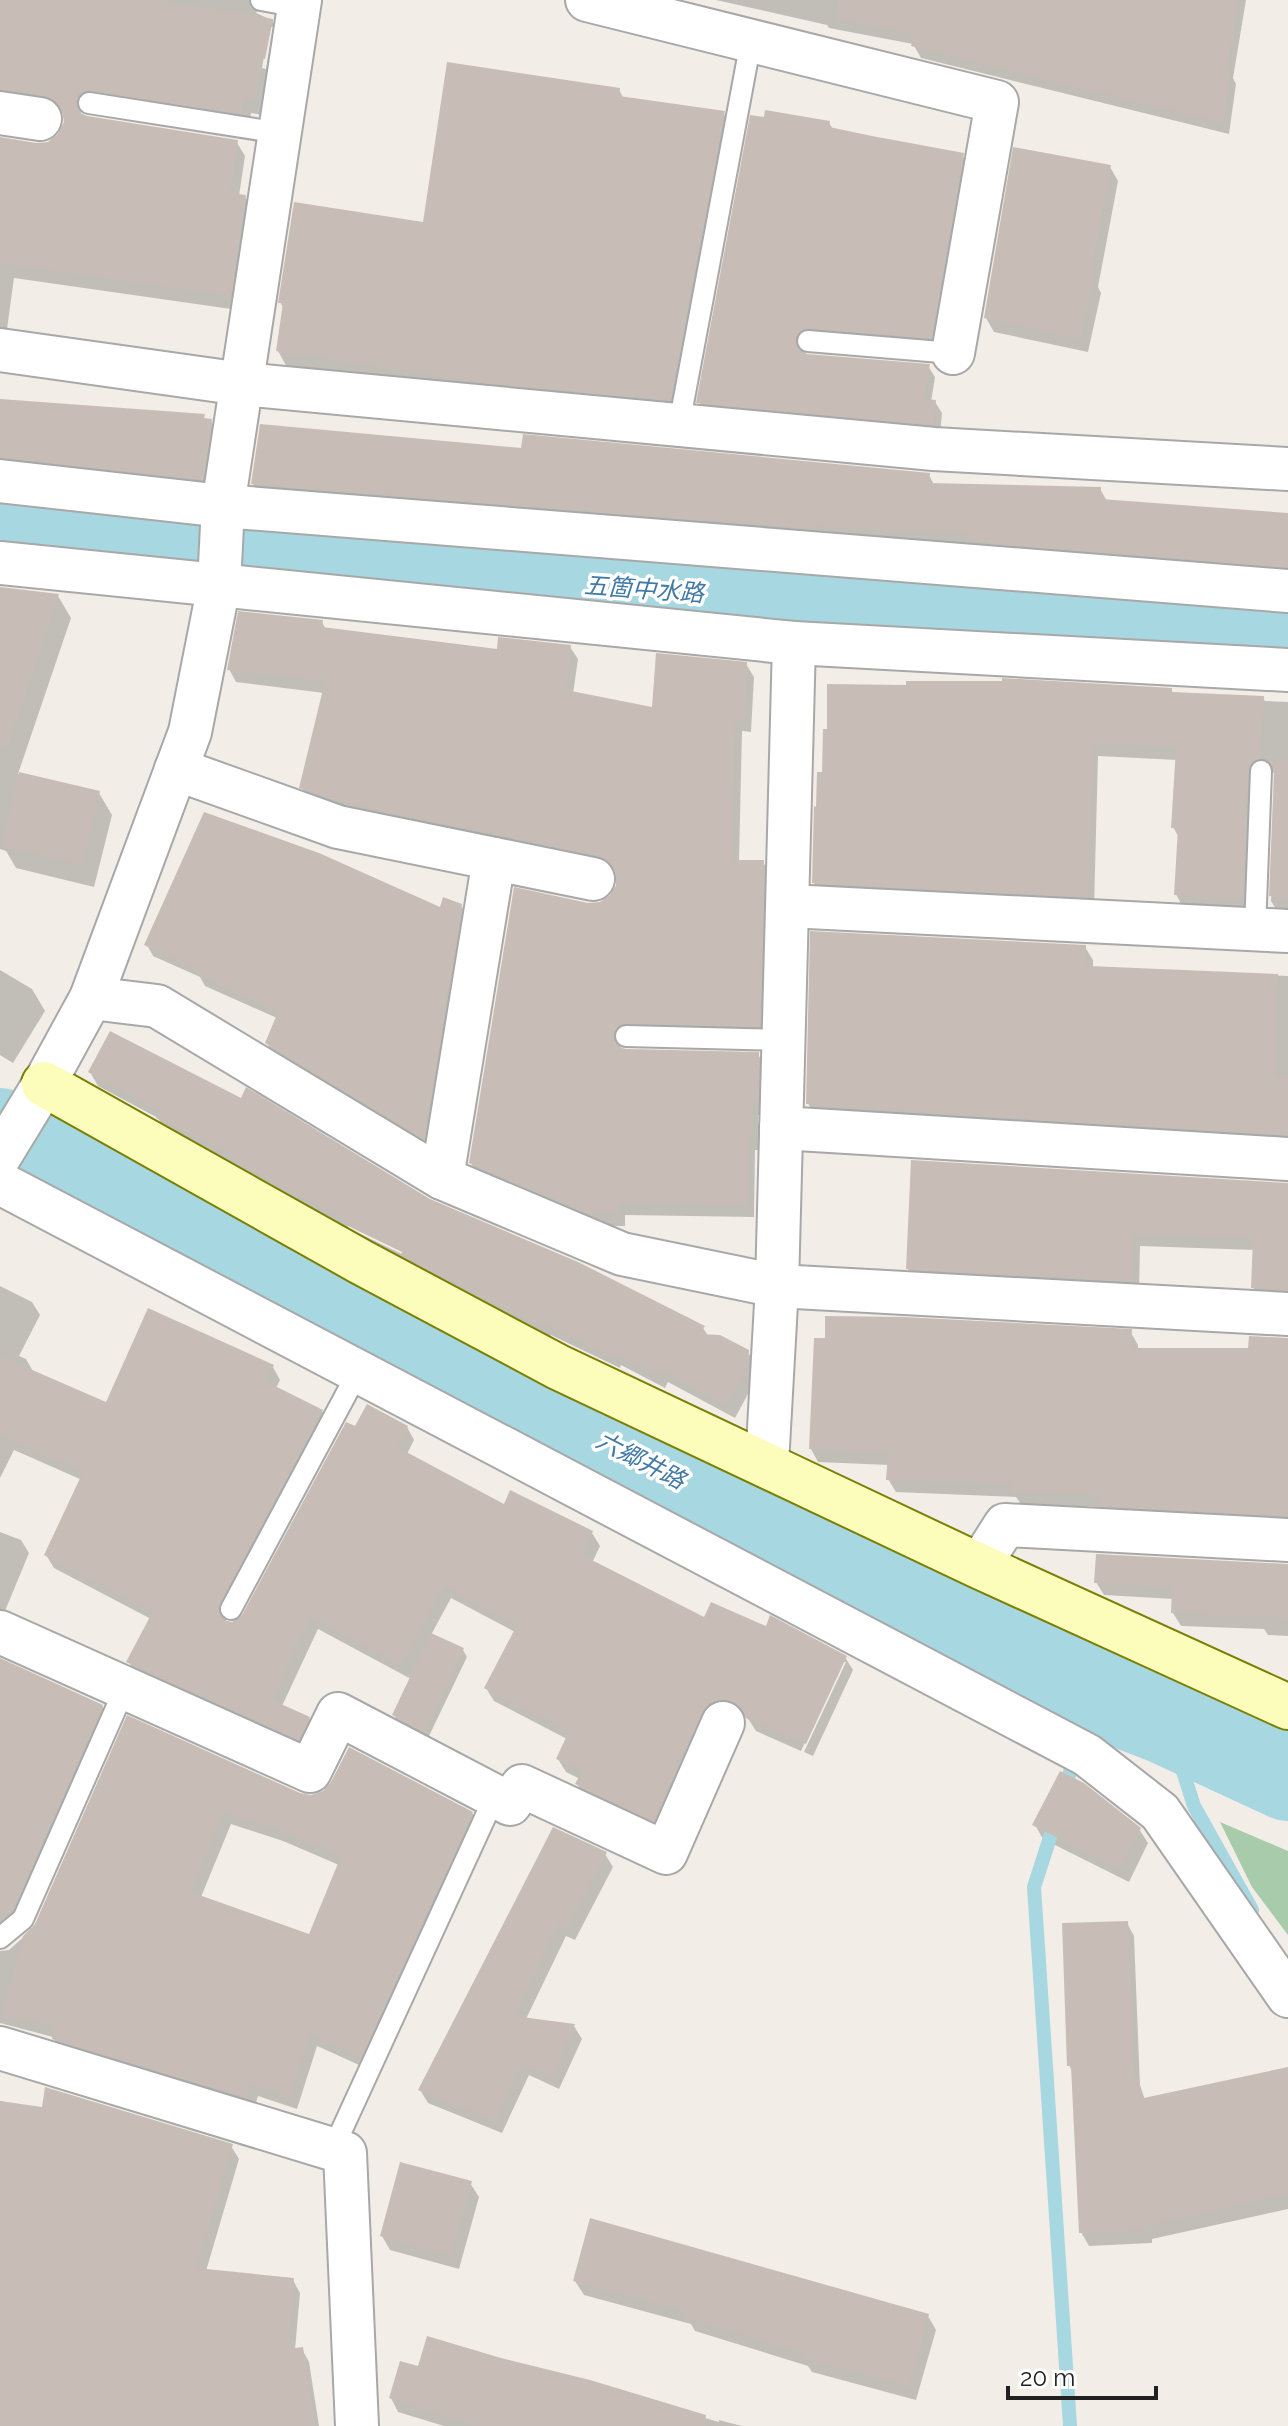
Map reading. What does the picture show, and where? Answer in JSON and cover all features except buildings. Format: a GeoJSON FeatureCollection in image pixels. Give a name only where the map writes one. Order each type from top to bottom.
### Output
{"type":"FeatureCollection","features":[{"type":"Feature","properties":{"kind":"street"},"geometry":{"type":"LineString","coordinates":[[587,0],[997,102],[953,353]]}},
{"type":"Feature","properties":{"kind":"street"},"geometry":{"type":"LineString","coordinates":[[0,1156],[91,998],[190,732],[219,585],[223,506],[280,133],[286,2]]}},
{"type":"Feature","properties":{"kind":"street"},"geometry":{"type":"LineString","coordinates":[[0,350],[242,384],[934,449],[1288,469]]}},
{"type":"Feature","properties":{"kind":"street"},"geometry":{"type":"LineString","coordinates":[[0,481],[223,506],[1288,591]]}},
{"type":"Feature","properties":{"kind":"street"},"geometry":{"type":"LineString","coordinates":[[0,563],[794,643],[1288,670]]}},
{"type":"Feature","properties":{"kind":"street"},"geometry":{"type":"LineString","coordinates":[[767,1464],[777,1286],[794,643]]}},
{"type":"Feature","properties":{"kind":"street"},"geometry":{"type":"LineString","coordinates":[[176,769],[338,827],[593,879]]}},
{"type":"Feature","properties":{"kind":"street"},"geometry":{"type":"LineString","coordinates":[[442,1178],[494,859]]}},
{"type":"Feature","properties":{"kind":"street"},"geometry":{"type":"LineString","coordinates":[[788,906],[1272,930]]}},
{"type":"Feature","properties":{"kind":"street"},"geometry":{"type":"LineString","coordinates":[[91,998],[157,1006],[442,1178],[622,1254],[777,1286],[1288,1314]]}},
{"type":"Feature","properties":{"kind":"street"},"geometry":{"type":"LineString","coordinates":[[44,1084],[361,1262],[544,1359],[979,1566],[1288,1707]]}},
{"type":"Feature","properties":{"kind":"street"},"geometry":{"type":"LineString","coordinates":[[781,1128],[1288,1159]]}},
{"type":"Feature","properties":{"kind":"street"},"geometry":{"type":"LineString","coordinates":[[0,1183],[1087,1755],[1160,1812],[1288,1996]]}},
{"type":"Feature","properties":{"kind":"street"},"geometry":{"type":"LineString","coordinates":[[979,1566],[1005,1525],[1288,1540]]}},
{"type":"Feature","properties":{"kind":"street"},"geometry":{"type":"LineString","coordinates":[[0,1632],[310,1771],[338,1714],[510,1804],[522,1786],[666,1853],[723,1723]]}},
{"type":"Feature","properties":{"kind":"street"},"geometry":{"type":"LineString","coordinates":[[0,2048],[345,2153],[357,2426]]}},
{"type":"Feature","properties":{"kind":"lane"},"geometry":{"type":"LineString","coordinates":[[679,425],[751,41]]}},
{"type":"Feature","properties":{"kind":"lane"},"geometry":{"type":"LineString","coordinates":[[89,103],[280,133]]}},
{"type":"Feature","properties":{"kind":"lane"},"geometry":{"type":"LineString","coordinates":[[808,341],[953,353]]}},
{"type":"Feature","properties":{"kind":"lane"},"geometry":{"type":"LineString","coordinates":[[1261,771],[1272,930]]}},
{"type":"Feature","properties":{"kind":"lane"},"geometry":{"type":"LineString","coordinates":[[626,1036],[784,1040]]}},
{"type":"Feature","properties":{"kind":"lane"},"geometry":{"type":"LineString","coordinates":[[231,1609],[358,1372]]}},
{"type":"Feature","properties":{"kind":"lane"},"geometry":{"type":"LineString","coordinates":[[0,1938],[23,1919],[125,1688]]}},
{"type":"Feature","properties":{"kind":"lane"},"geometry":{"type":"LineString","coordinates":[[333,2149],[495,1796]]}},
{"type":"Feature","properties":{"kind":"green space"},"geometry":{"type":"Polygon","coordinates":[[[1220,1822],[1288,1851],[1288,1935],[1252,1887],[1220,1822]]]}},
{"type":"Feature","properties":{"kind":"waterway","name":"五箇中水路"},"geometry":{"type":"LineString","coordinates":[[0,536],[310,567],[1288,632]]}},
{"type":"Feature","properties":{"kind":"waterway","name":"六郷井路"},"geometry":{"type":"LineString","coordinates":[[0,1132],[1095,1693],[1167,1721],[1288,1777]]}},
{"type":"Feature","properties":{"kind":"waterway"},"geometry":{"type":"LineString","coordinates":[[1064,1791],[1095,1693]]}},
{"type":"Feature","properties":{"kind":"waterway"},"geometry":{"type":"LineString","coordinates":[[1167,1721],[1194,1806],[1252,1910]]}},
{"type":"Feature","properties":{"kind":"waterway"},"geometry":{"type":"LineString","coordinates":[[1056,1819],[1034,1887],[1070,2426]]}}]}
